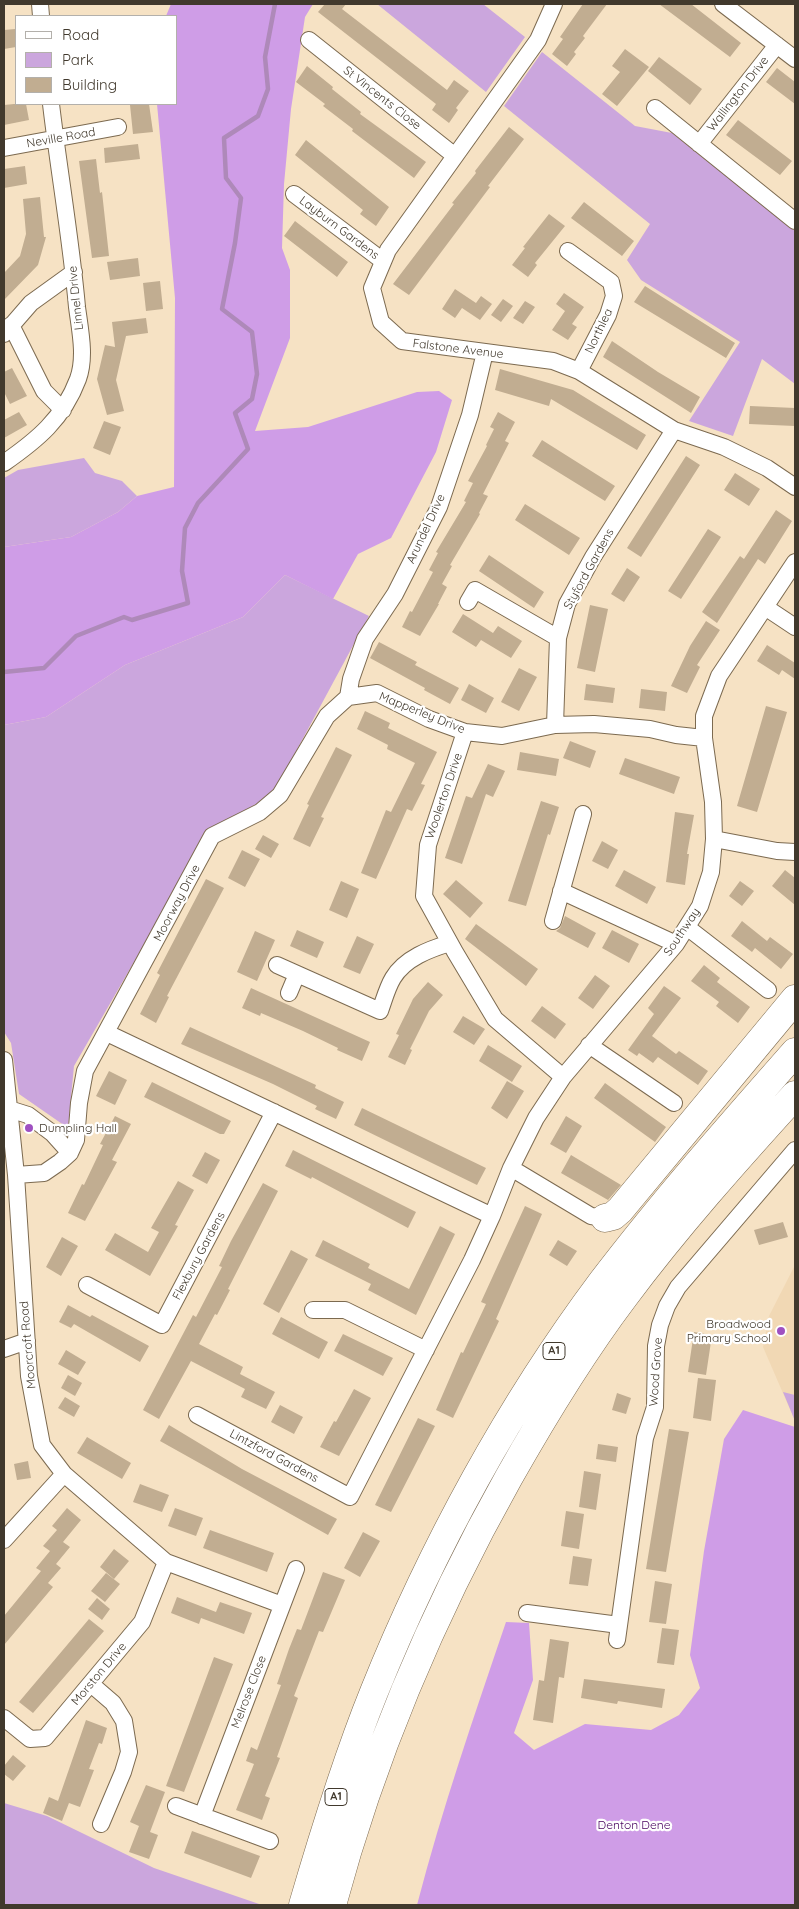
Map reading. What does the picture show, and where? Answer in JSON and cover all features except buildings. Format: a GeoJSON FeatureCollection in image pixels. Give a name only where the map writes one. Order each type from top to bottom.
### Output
{"type":"FeatureCollection","features":[{"type":"Feature","properties":{"kind":"highway"},"geometry":{"type":"LineString","coordinates":[[605,1218],[612,1216],[620,1210],[795,999]]}},
{"type":"Feature","properties":{"kind":"highway","name":"A1"},"geometry":{"type":"LineString","coordinates":[[303,1905],[346,1765],[374,1691],[449,1529],[502,1433],[545,1364],[602,1282],[664,1203],[795,1052]]}},
{"type":"Feature","properties":{"kind":"highway","name":"A1"},"geometry":{"type":"LineString","coordinates":[[332,1905],[347,1847],[400,1700],[435,1620],[472,1544],[525,1448],[568,1378],[623,1298],[692,1212],[795,1095]]}},
{"type":"Feature","properties":{"kind":"highway","name":"A1"},"geometry":{"type":"LineString","coordinates":[[286,1905],[331,1774],[374,1691]]}},
{"type":"Feature","properties":{"kind":"highway","name":"A1"},"geometry":{"type":"LineString","coordinates":[[344,1905],[347,1847]]}},
{"type":"Feature","properties":{"kind":"street","name":"Falstone Avenue"},"geometry":{"type":"LineString","coordinates":[[554,4],[538,40],[388,250],[372,288],[381,322],[402,341],[553,361],[579,371],[674,430],[724,447],[767,468],[795,486]]}},
{"type":"Feature","properties":{"kind":"street","name":"Wallington Drive"},"geometry":{"type":"LineString","coordinates":[[723,4],[795,59]]}},
{"type":"Feature","properties":{"kind":"street","name":"St Vincents Close"},"geometry":{"type":"LineString","coordinates":[[309,40],[455,156]]}},
{"type":"Feature","properties":{"kind":"street","name":"Wallington Drive"},"geometry":{"type":"LineString","coordinates":[[699,144],[777,45]]}},
{"type":"Feature","properties":{"kind":"street","name":"Linnel Drive"},"geometry":{"type":"LineString","coordinates":[[4,463],[36,440],[63,410],[78,378],[82,351],[74,272],[51,105]]}},
{"type":"Feature","properties":{"kind":"street","name":"Wallington Drive"},"geometry":{"type":"LineString","coordinates":[[655,108],[795,221]]}},
{"type":"Feature","properties":{"kind":"street","name":"Neville Road"},"geometry":{"type":"LineString","coordinates":[[4,148],[118,127]]}},
{"type":"Feature","properties":{"kind":"street","name":"Layburn Gardens"},"geometry":{"type":"LineString","coordinates":[[294,194],[383,261]]}},
{"type":"Feature","properties":{"kind":"street","name":"Northlea"},"geometry":{"type":"LineString","coordinates":[[568,251],[611,282],[614,296],[608,315],[579,371]]}},
{"type":"Feature","properties":{"kind":"street"},"geometry":{"type":"LineString","coordinates":[[63,410],[44,391],[7,330],[31,303],[74,272]]}},
{"type":"Feature","properties":{"kind":"street","name":"Arundel Drive"},"geometry":{"type":"LineString","coordinates":[[348,697],[351,678],[365,639],[395,594],[439,507],[470,415],[485,352]]}},
{"type":"Feature","properties":{"kind":"street","name":"Styford Gardens"},"geometry":{"type":"LineString","coordinates":[[554,725],[558,638],[567,604],[593,558],[674,430]]}},
{"type":"Feature","properties":{"kind":"street","name":"Southway"},"geometry":{"type":"LineString","coordinates":[[350,1496],[426,1350],[492,1216],[511,1168],[536,1118],[563,1077],[676,944],[688,928],[700,906],[711,872],[714,839],[713,802],[704,738],[704,716],[719,676],[795,562]]}},
{"type":"Feature","properties":{"kind":"street"},"geometry":{"type":"LineString","coordinates":[[468,602],[475,590],[558,638]]}},
{"type":"Feature","properties":{"kind":"street"},"geometry":{"type":"LineString","coordinates":[[764,607],[795,627]]}},
{"type":"Feature","properties":{"kind":"street","name":"Mapperley Drive"},"geometry":{"type":"LineString","coordinates":[[348,697],[377,693],[429,719],[466,732],[502,736],[554,725],[594,724],[650,729],[676,735],[704,738]]}},
{"type":"Feature","properties":{"kind":"street","name":"Moorway Drive"},"geometry":{"type":"LineString","coordinates":[[70,1153],[76,1140],[79,1103],[85,1071],[212,836],[260,812],[280,796],[326,716],[348,697]]}},
{"type":"Feature","properties":{"kind":"street","name":"Woolerton Drive"},"geometry":{"type":"LineString","coordinates":[[466,732],[428,845],[424,896],[496,1019],[563,1077]]}},
{"type":"Feature","properties":{"kind":"street"},"geometry":{"type":"LineString","coordinates":[[553,921],[583,814]]}},
{"type":"Feature","properties":{"kind":"street"},"geometry":{"type":"LineString","coordinates":[[714,839],[795,852]]}},
{"type":"Feature","properties":{"kind":"street"},"geometry":{"type":"LineString","coordinates":[[561,891],[676,944]]}},
{"type":"Feature","properties":{"kind":"street"},"geometry":{"type":"LineString","coordinates":[[688,928],[768,990]]}},
{"type":"Feature","properties":{"kind":"street"},"geometry":{"type":"LineString","coordinates":[[277,965],[380,1011],[393,977],[404,966],[427,950],[450,943]]}},
{"type":"Feature","properties":{"kind":"street"},"geometry":{"type":"LineString","coordinates":[[288,993],[297,974]]}},
{"type":"Feature","properties":{"kind":"street"},"geometry":{"type":"LineString","coordinates":[[107,1033],[492,1216]]}},
{"type":"Feature","properties":{"kind":"street"},"geometry":{"type":"LineString","coordinates":[[589,1045],[674,1103]]}},
{"type":"Feature","properties":{"kind":"street","name":"Moorcroft Road"},"geometry":{"type":"LineString","coordinates":[[4,1067],[16,1175],[29,1376],[42,1445],[64,1474],[166,1562],[282,1605]]}},
{"type":"Feature","properties":{"kind":"street"},"geometry":{"type":"LineString","coordinates":[[9,1109],[28,1115],[52,1133],[70,1153],[44,1172],[16,1175]]}},
{"type":"Feature","properties":{"kind":"street","name":"Flexbury Gardens"},"geometry":{"type":"LineString","coordinates":[[87,1285],[162,1325],[274,1112]]}},
{"type":"Feature","properties":{"kind":"street","name":"Wood Grove"},"geometry":{"type":"LineString","coordinates":[[527,1613],[618,1633],[645,1438],[655,1407],[656,1346],[660,1325],[667,1306],[678,1286],[792,1159]]}},
{"type":"Feature","properties":{"kind":"street"},"geometry":{"type":"LineString","coordinates":[[511,1168],[591,1216],[605,1218]]}},
{"type":"Feature","properties":{"kind":"street"},"geometry":{"type":"LineString","coordinates":[[313,1310],[345,1310],[426,1350]]}},
{"type":"Feature","properties":{"kind":"street"},"geometry":{"type":"LineString","coordinates":[[4,1349],[27,1341]]}},
{"type":"Feature","properties":{"kind":"street","name":"Lintzford Gardens"},"geometry":{"type":"LineString","coordinates":[[197,1415],[350,1496]]}},
{"type":"Feature","properties":{"kind":"street"},"geometry":{"type":"LineString","coordinates":[[4,1540],[64,1474]]}},
{"type":"Feature","properties":{"kind":"street","name":"Morston Drive"},"geometry":{"type":"LineString","coordinates":[[4,1718],[30,1738],[45,1738],[142,1622],[166,1562]]}},
{"type":"Feature","properties":{"kind":"street","name":"Melrose Close"},"geometry":{"type":"LineString","coordinates":[[202,1816],[296,1569]]}},
{"type":"Feature","properties":{"kind":"street"},"geometry":{"type":"LineString","coordinates":[[91,1684],[112,1703],[124,1721],[129,1752],[123,1772],[101,1824]]}},
{"type":"Feature","properties":{"kind":"street"},"geometry":{"type":"LineString","coordinates":[[176,1806],[270,1841]]}},
{"type":"Feature","properties":{"kind":"shaded area","name":"Broadwood Primary School"},"geometry":{"type":"Polygon","coordinates":[[[795,1265],[795,1421],[763,1347],[769,1316],[795,1265]]]}},
{"type":"Feature","properties":{"kind":"green space"},"geometry":{"type":"Polygon","coordinates":[[[171,4],[313,4],[305,17],[291,109],[284,184],[282,248],[290,270],[290,338],[255,431],[308,427],[417,392],[439,391],[452,400],[436,452],[391,538],[358,554],[333,599],[285,575],[243,617],[125,665],[46,717],[4,725],[4,547],[71,537],[118,512],[137,496],[174,487],[175,298],[157,105],[178,105],[178,15],[166,15],[171,4]]]}},
{"type":"Feature","properties":{"kind":"green space"},"geometry":{"type":"Polygon","coordinates":[[[377,4],[483,4],[525,37],[486,92],[377,4]]]}},
{"type":"Feature","properties":{"kind":"green space"},"geometry":{"type":"Polygon","coordinates":[[[542,52],[635,126],[672,133],[795,231],[795,384],[762,359],[733,436],[689,421],[740,342],[641,280],[627,260],[650,224],[504,106],[542,52]]]}},
{"type":"Feature","properties":{"kind":"green space"},"geometry":{"type":"Polygon","coordinates":[[[84,458],[95,473],[122,481],[137,496],[118,512],[71,537],[4,547],[4,478],[18,470],[84,458]]]}},
{"type":"Feature","properties":{"kind":"green space"},"geometry":{"type":"Polygon","coordinates":[[[285,575],[369,616],[273,794],[209,832],[74,1066],[68,1128],[19,1094],[11,1043],[4,1032],[4,725],[46,717],[125,665],[243,617],[285,575]]]}},
{"type":"Feature","properties":{"kind":"green space"},"geometry":{"type":"Polygon","coordinates":[[[783,1392],[795,1395],[795,1421],[783,1392]]]}},
{"type":"Feature","properties":{"kind":"green space","name":"Denton Dene"},"geometry":{"type":"Polygon","coordinates":[[[743,1410],[795,1427],[795,1905],[417,1905],[470,1728],[506,1622],[529,1623],[533,1680],[514,1733],[534,1750],[585,1724],[651,1730],[679,1715],[700,1688],[690,1655],[704,1551],[724,1439],[743,1410]]]}},
{"type":"Feature","properties":{"kind":"green space"},"geometry":{"type":"Polygon","coordinates":[[[4,1803],[47,1816],[154,1868],[262,1905],[4,1905],[4,1803]]]}},
{"type":"Feature","properties":{"kind":"waterway"},"geometry":{"type":"LineString","coordinates":[[4,672],[44,668],[76,636],[124,617],[132,620],[188,603],[182,571],[185,528],[198,503],[248,449],[235,413],[252,399],[257,374],[252,332],[222,309],[235,243],[241,198],[226,178],[224,138],[258,116],[268,89],[265,57],[275,4]]}},
{"type":"Feature","properties":{"kind":"place","name":"Dumpling Hall"},"geometry":{"type":"Point","coordinates":[29,1128]}},
{"type":"Feature","properties":{"kind":"place","name":"Broadwood Primary School"},"geometry":{"type":"Point","coordinates":[781,1331]}}]}
